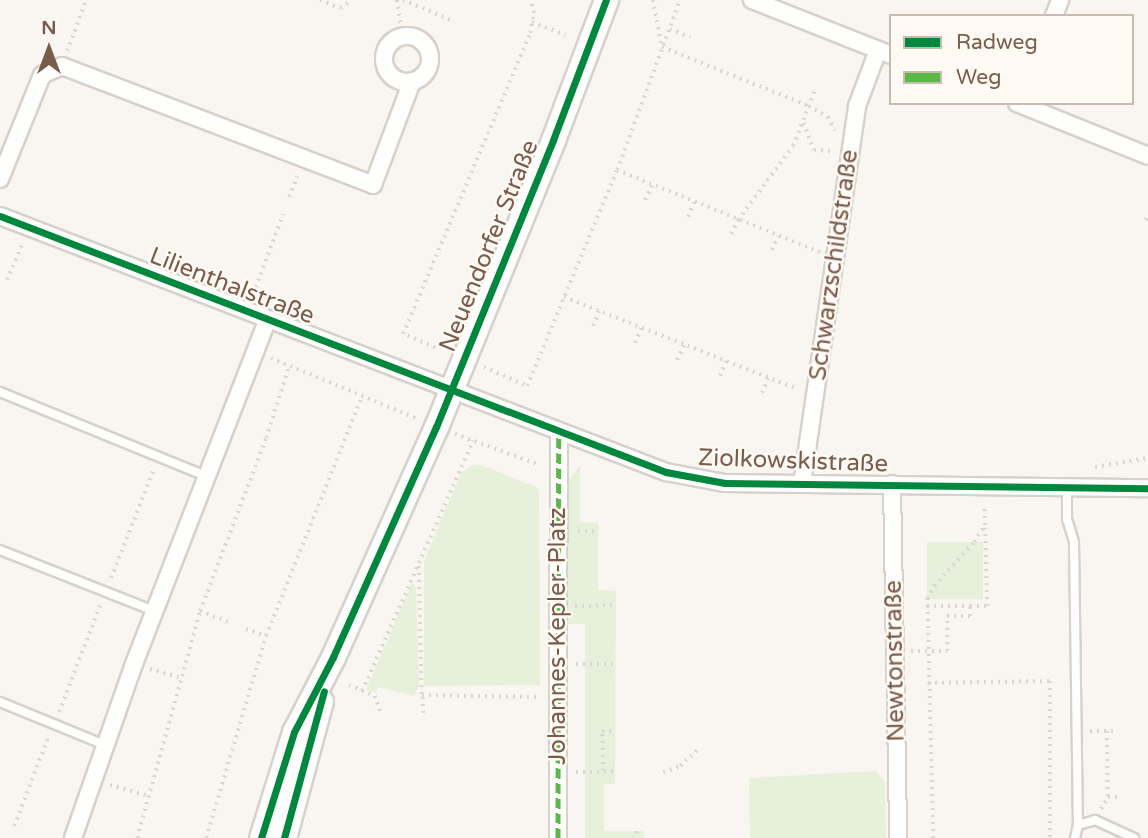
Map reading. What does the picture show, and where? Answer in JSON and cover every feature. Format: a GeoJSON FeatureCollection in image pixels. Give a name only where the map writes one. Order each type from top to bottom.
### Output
{"type":"FeatureCollection","features":[{"type":"Feature","properties":{"kind":"street","name":"Neuendorfer Straße"},"geometry":{"type":"LineString","coordinates":[[261,838],[294,732],[333,657],[436,427],[553,140],[606,0]]}},
{"type":"Feature","properties":{"kind":"street","name":"Schwarzschildstraße"},"geometry":{"type":"LineString","coordinates":[[752,0],[884,52],[857,106],[843,152],[835,258],[802,484]]}},
{"type":"Feature","properties":{"kind":"street"},"geometry":{"type":"LineString","coordinates":[[0,179],[41,75],[62,65],[373,184],[412,81],[426,71],[429,53],[419,39],[403,36],[388,46],[384,63],[394,78],[412,81]]}},
{"type":"Feature","properties":{"kind":"street"},"geometry":{"type":"LineString","coordinates":[[1023,105],[1148,156]]}},
{"type":"Feature","properties":{"kind":"street","name":"Lilienthalstraße"},"geometry":{"type":"LineString","coordinates":[[0,216],[450,391]]}},
{"type":"Feature","properties":{"kind":"street"},"geometry":{"type":"LineString","coordinates":[[73,838],[134,664],[267,321]]}},
{"type":"Feature","properties":{"kind":"street","name":"Ziolkowskistraße"},"geometry":{"type":"LineString","coordinates":[[450,391],[666,472],[725,482],[1148,488]]}},
{"type":"Feature","properties":{"kind":"street","name":"Johannes-Kepler-Platz"},"geometry":{"type":"LineString","coordinates":[[558,838],[559,433]]}},
{"type":"Feature","properties":{"kind":"street","name":"Newtonstraße"},"geometry":{"type":"LineString","coordinates":[[892,484],[898,838]]}},
{"type":"Feature","properties":{"kind":"street","name":"Neuendorfer Straße"},"geometry":{"type":"LineString","coordinates":[[284,838],[333,657]]}},
{"type":"Feature","properties":{"kind":"lane"},"geometry":{"type":"LineString","coordinates":[[0,391],[208,477]]}},
{"type":"Feature","properties":{"kind":"lane"},"geometry":{"type":"LineString","coordinates":[[1067,486],[1067,519],[1074,542],[1078,825],[1074,838]]}},
{"type":"Feature","properties":{"kind":"lane"},"geometry":{"type":"LineString","coordinates":[[0,550],[154,611]]}},
{"type":"Feature","properties":{"kind":"lane"},"geometry":{"type":"LineString","coordinates":[[0,702],[105,745]]}},
{"type":"Feature","properties":{"kind":"lane"},"geometry":{"type":"LineString","coordinates":[[1078,825],[1095,820],[1134,838]]}},
{"type":"Feature","properties":{"kind":"path"},"geometry":{"type":"LineString","coordinates":[[62,65],[86,0]]}},
{"type":"Feature","properties":{"kind":"path"},"geometry":{"type":"LineString","coordinates":[[320,0],[340,8],[352,0]]}},
{"type":"Feature","properties":{"kind":"path"},"geometry":{"type":"LineString","coordinates":[[397,0],[403,36]]}},
{"type":"Feature","properties":{"kind":"path"},"geometry":{"type":"LineString","coordinates":[[402,0],[451,20]]}},
{"type":"Feature","properties":{"kind":"path"},"geometry":{"type":"LineString","coordinates":[[435,348],[403,334],[532,22],[530,0]]}},
{"type":"Feature","properties":{"kind":"path"},"geometry":{"type":"LineString","coordinates":[[653,0],[662,47]]}},
{"type":"Feature","properties":{"kind":"path"},"geometry":{"type":"LineString","coordinates":[[482,367],[527,386],[617,170],[680,0]]}},
{"type":"Feature","properties":{"kind":"path"},"geometry":{"type":"LineString","coordinates":[[532,22],[566,35]]}},
{"type":"Feature","properties":{"kind":"path"},"geometry":{"type":"LineString","coordinates":[[670,29],[690,37]]}},
{"type":"Feature","properties":{"kind":"path"},"geometry":{"type":"LineString","coordinates":[[662,47],[809,106],[828,117],[843,152],[814,150],[803,121]]}},
{"type":"Feature","properties":{"kind":"path"},"geometry":{"type":"LineString","coordinates":[[732,234],[738,220],[793,146],[815,89]]}},
{"type":"Feature","properties":{"kind":"path"},"geometry":{"type":"LineString","coordinates":[[617,170],[835,258]]}},
{"type":"Feature","properties":{"kind":"path"},"geometry":{"type":"LineString","coordinates":[[645,200],[652,184]]}},
{"type":"Feature","properties":{"kind":"path"},"geometry":{"type":"LineString","coordinates":[[688,217],[694,202]]}},
{"type":"Feature","properties":{"kind":"path"},"geometry":{"type":"LineString","coordinates":[[246,312],[283,214]]}},
{"type":"Feature","properties":{"kind":"path"},"geometry":{"type":"LineString","coordinates":[[7,280],[29,227]]}},
{"type":"Feature","properties":{"kind":"path"},"geometry":{"type":"LineString","coordinates":[[772,250],[778,236]]}},
{"type":"Feature","properties":{"kind":"path"},"geometry":{"type":"LineString","coordinates":[[564,297],[815,397]]}},
{"type":"Feature","properties":{"kind":"path"},"geometry":{"type":"LineString","coordinates":[[593,326],[599,311]]}},
{"type":"Feature","properties":{"kind":"path"},"geometry":{"type":"LineString","coordinates":[[635,343],[641,328]]}},
{"type":"Feature","properties":{"kind":"path"},"geometry":{"type":"LineString","coordinates":[[677,360],[684,345]]}},
{"type":"Feature","properties":{"kind":"path"},"geometry":{"type":"LineString","coordinates":[[720,376],[726,361]]}},
{"type":"Feature","properties":{"kind":"path"},"geometry":{"type":"LineString","coordinates":[[137,838],[200,611],[267,438],[289,366],[436,427],[559,471]]}},
{"type":"Feature","properties":{"kind":"path"},"geometry":{"type":"LineString","coordinates":[[762,393],[768,378]]}},
{"type":"Feature","properties":{"kind":"path"},"geometry":{"type":"LineString","coordinates":[[206,838],[267,636],[362,396]]}},
{"type":"Feature","properties":{"kind":"path"},"geometry":{"type":"LineString","coordinates":[[362,691],[473,441]]}},
{"type":"Feature","properties":{"kind":"path"},"geometry":{"type":"LineString","coordinates":[[14,826],[159,457]]}},
{"type":"Feature","properties":{"kind":"path"},"geometry":{"type":"LineString","coordinates":[[927,606],[987,606],[984,485]]}},
{"type":"Feature","properties":{"kind":"path"},"geometry":{"type":"LineString","coordinates":[[933,838],[927,606],[934,586],[974,542],[985,525]]}},
{"type":"Feature","properties":{"kind":"path"},"geometry":{"type":"LineString","coordinates":[[419,564],[423,713]]}},
{"type":"Feature","properties":{"kind":"path"},"geometry":{"type":"LineString","coordinates":[[559,606],[616,605]]}},
{"type":"Feature","properties":{"kind":"path"},"geometry":{"type":"LineString","coordinates":[[932,651],[947,651],[947,616],[970,616],[970,606]]}},
{"type":"Feature","properties":{"kind":"path"},"geometry":{"type":"LineString","coordinates":[[200,611],[228,622]]}},
{"type":"Feature","properties":{"kind":"path"},"geometry":{"type":"LineString","coordinates":[[246,629],[267,636]]}},
{"type":"Feature","properties":{"kind":"path"},"geometry":{"type":"LineString","coordinates":[[134,664],[182,678]]}},
{"type":"Feature","properties":{"kind":"path"},"geometry":{"type":"LineString","coordinates":[[558,664],[615,664]]}},
{"type":"Feature","properties":{"kind":"path"},"geometry":{"type":"LineString","coordinates":[[928,683],[1050,681],[1050,838]]}},
{"type":"Feature","properties":{"kind":"path"},"geometry":{"type":"LineString","coordinates":[[349,685],[375,696],[381,713]]}},
{"type":"Feature","properties":{"kind":"path"},"geometry":{"type":"LineString","coordinates":[[422,695],[558,698]]}},
{"type":"Feature","properties":{"kind":"path"},"geometry":{"type":"LineString","coordinates":[[603,771],[602,731],[615,731]]}},
{"type":"Feature","properties":{"kind":"path"},"geometry":{"type":"LineString","coordinates":[[1077,731],[1117,731]]}},
{"type":"Feature","properties":{"kind":"path"},"geometry":{"type":"LineString","coordinates":[[1095,820],[1108,797],[1107,731]]}},
{"type":"Feature","properties":{"kind":"path"},"geometry":{"type":"LineString","coordinates":[[663,772],[680,766],[697,750]]}},
{"type":"Feature","properties":{"kind":"path"},"geometry":{"type":"LineString","coordinates":[[558,772],[615,771]]}},
{"type":"Feature","properties":{"kind":"path"},"geometry":{"type":"LineString","coordinates":[[93,780],[149,796]]}},
{"type":"Feature","properties":{"kind":"path"},"geometry":{"type":"LineString","coordinates":[[1108,797],[1119,797]]}},
{"type":"Feature","properties":{"kind":"path"},"geometry":{"type":"LineString","coordinates":[[637,831],[637,838]]}},
{"type":"Feature","properties":{"kind":"green space"},"geometry":{"type":"Polygon","coordinates":[[[472,465],[481,465],[536,487],[539,491],[540,685],[424,686],[424,561],[461,473],[472,465]]]}},
{"type":"Feature","properties":{"kind":"green space"},"geometry":{"type":"Polygon","coordinates":[[[580,466],[580,522],[598,523],[598,590],[616,591],[615,784],[604,784],[604,831],[644,831],[644,838],[585,838],[585,624],[568,624],[565,484],[580,466]]]}},
{"type":"Feature","properties":{"kind":"green space"},"geometry":{"type":"Polygon","coordinates":[[[927,542],[983,542],[983,599],[927,599],[927,542]]]}},
{"type":"Feature","properties":{"kind":"green space"},"geometry":{"type":"Polygon","coordinates":[[[412,583],[416,588],[419,686],[414,696],[378,687],[376,693],[366,690],[412,583]]]}},
{"type":"Feature","properties":{"kind":"green space"},"geometry":{"type":"Polygon","coordinates":[[[876,771],[885,782],[886,838],[750,838],[749,778],[876,771]]]}},
{"type":"Feature","properties":{"kind":"marked path"},"geometry":{"type":"LineString","coordinates":[[558,838],[559,433]]}},
{"type":"Feature","properties":{"kind":"cycle path"},"geometry":{"type":"LineString","coordinates":[[261,838],[294,732],[333,657],[436,427],[553,140],[606,0]]}},
{"type":"Feature","properties":{"kind":"cycle path"},"geometry":{"type":"LineString","coordinates":[[0,216],[666,472],[725,483],[1148,488]]}},
{"type":"Feature","properties":{"kind":"cycle path"},"geometry":{"type":"LineString","coordinates":[[284,838],[324,691]]}}]}
